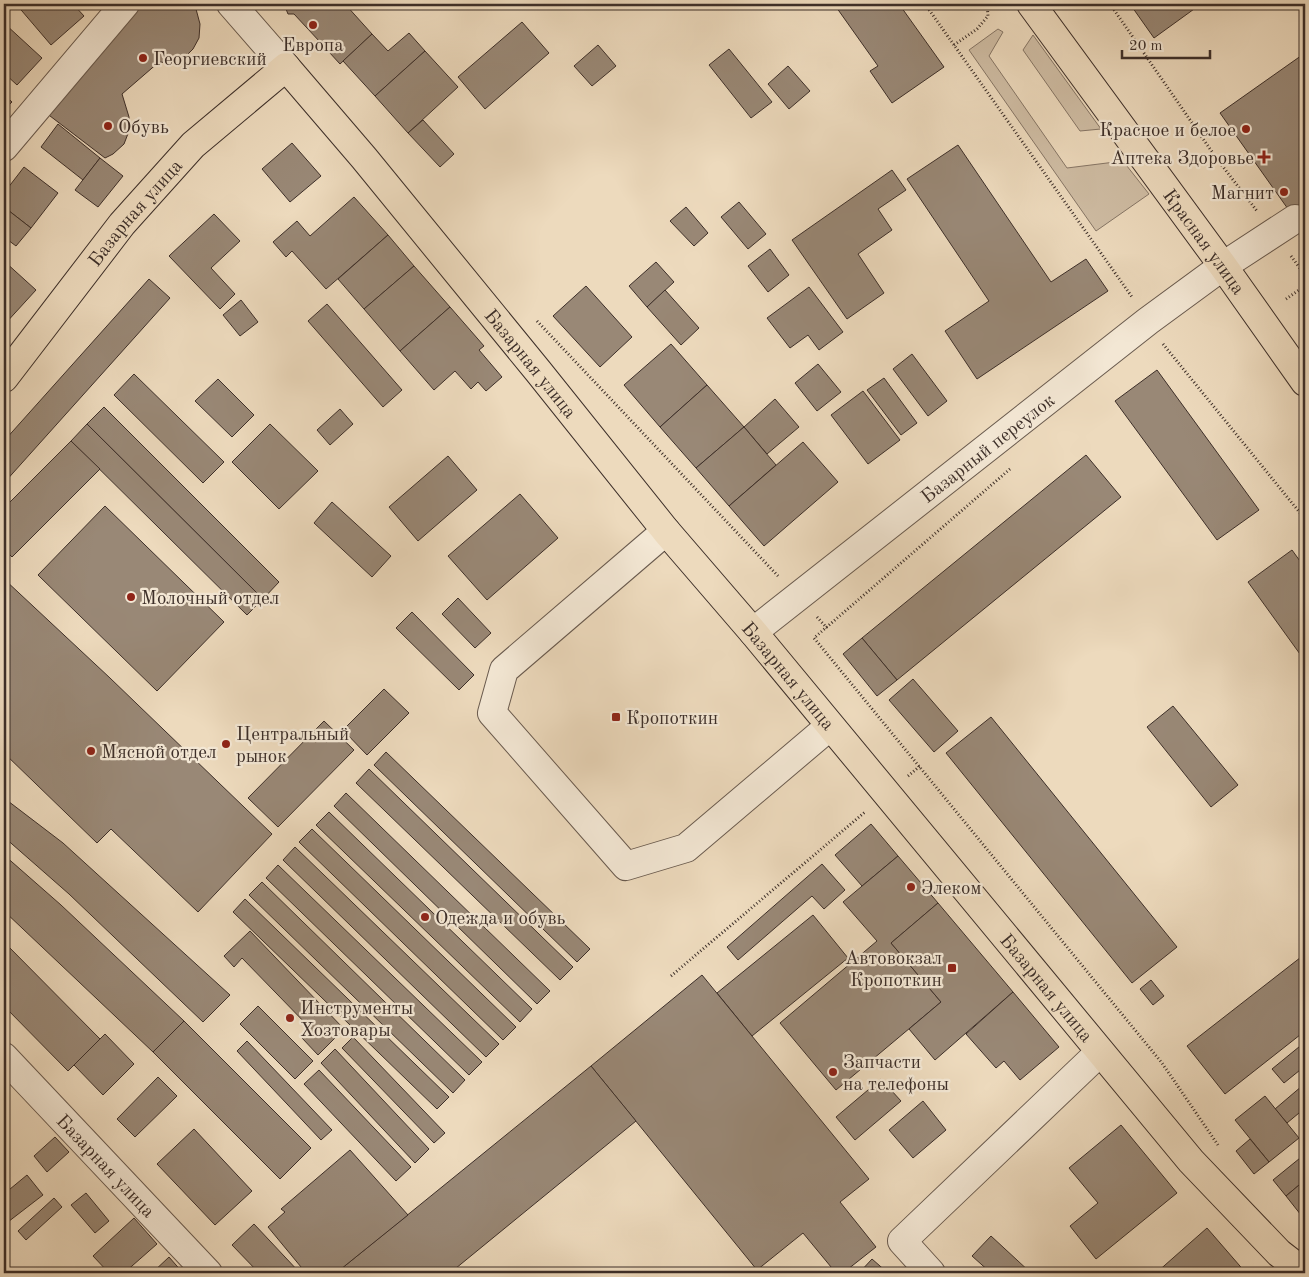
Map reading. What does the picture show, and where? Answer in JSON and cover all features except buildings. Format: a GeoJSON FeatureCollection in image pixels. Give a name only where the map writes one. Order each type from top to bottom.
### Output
{"type":"FeatureCollection","features":[{"type":"Feature","properties":{"kind":"main road","name":"Красная улица"},"geometry":{"type":"LineString","coordinates":[[1031,4],[1223,266],[1305,382]]}},
{"type":"Feature","properties":{"kind":"main road","name":"Базарная улица"},"geometry":{"type":"LineString","coordinates":[[4,378],[122,224],[193,145],[286,67],[364,158],[666,531],[753,632],[1191,1161],[1279,1253],[1305,1273]]}},
{"type":"Feature","properties":{"kind":"street"},"geometry":{"type":"LineString","coordinates":[[4,147],[125,4]]}},
{"type":"Feature","properties":{"kind":"street","name":"Базарная улица"},"geometry":{"type":"LineString","coordinates":[[231,4],[286,67]]}},
{"type":"Feature","properties":{"kind":"street","name":"Базарный переулок"},"geometry":{"type":"LineString","coordinates":[[753,632],[1148,320],[1223,266],[1284,226]]}},
{"type":"Feature","properties":{"kind":"street"},"geometry":{"type":"LineString","coordinates":[[666,531],[504,670],[492,713],[626,866],[686,848],[830,726]]}},
{"type":"Feature","properties":{"kind":"street"},"geometry":{"type":"LineString","coordinates":[[932,1273],[902,1241],[1100,1052]]}},
{"type":"Feature","properties":{"kind":"street","name":"Базарная улица"},"geometry":{"type":"LineString","coordinates":[[4,1057],[208,1273]]}},
{"type":"Feature","properties":{"kind":"path"},"geometry":{"type":"LineString","coordinates":[[925,4],[1148,320],[1164,346],[1305,519]]}},
{"type":"Feature","properties":{"kind":"path"},"geometry":{"type":"LineString","coordinates":[[954,46],[978,28],[988,16],[988,4]]}},
{"type":"Feature","properties":{"kind":"path"},"geometry":{"type":"LineString","coordinates":[[1110,4],[1216,159],[1284,226],[1292,258],[1305,275]]}},
{"type":"Feature","properties":{"kind":"path"},"geometry":{"type":"LineString","coordinates":[[1285,263],[1292,258]]}},
{"type":"Feature","properties":{"kind":"path"},"geometry":{"type":"LineString","coordinates":[[1286,300],[1305,286]]}},
{"type":"Feature","properties":{"kind":"path"},"geometry":{"type":"LineString","coordinates":[[534,318],[827,628]]}},
{"type":"Feature","properties":{"kind":"path"},"geometry":{"type":"LineString","coordinates":[[1156,351],[1172,340]]}},
{"type":"Feature","properties":{"kind":"path"},"geometry":{"type":"LineString","coordinates":[[1012,468],[814,638],[1162,1063],[1223,1152]]}},
{"type":"Feature","properties":{"kind":"path"},"geometry":{"type":"LineString","coordinates":[[671,976],[887,794]]}},
{"type":"Feature","properties":{"kind":"shaded area"},"geometry":{"type":"Polygon","coordinates":[[[998,29],[1003,32],[989,56],[1067,168],[1123,161],[1149,194],[1096,231],[969,50],[998,29]]]}},
{"type":"Feature","properties":{"kind":"shaded area"},"geometry":{"type":"Polygon","coordinates":[[[1033,35],[1101,129],[1080,131],[1023,50],[1033,35]]]}},
{"type":"Feature","properties":{"kind":"place","name":"Европа"},"geometry":{"type":"Point","coordinates":[313,25]}},
{"type":"Feature","properties":{"kind":"place","name":"Георгиевский"},"geometry":{"type":"Point","coordinates":[143,58]}},
{"type":"Feature","properties":{"kind":"place","name":"Обувь"},"geometry":{"type":"Point","coordinates":[108,126]}},
{"type":"Feature","properties":{"kind":"place","name":"Красное и белое"},"geometry":{"type":"Point","coordinates":[1246,129]}},
{"type":"Feature","properties":{"kind":"place","name":"Аптека Здоровье"},"geometry":{"type":"Point","coordinates":[1264,157]}},
{"type":"Feature","properties":{"kind":"place","name":"Магнит"},"geometry":{"type":"Point","coordinates":[1284,192]}},
{"type":"Feature","properties":{"kind":"place","name":"Молочный отдел"},"geometry":{"type":"Point","coordinates":[131,597]}},
{"type":"Feature","properties":{"kind":"place","name":"Кропоткин"},"geometry":{"type":"Point","coordinates":[616,717]}},
{"type":"Feature","properties":{"kind":"place","name":"Центральный рынок"},"geometry":{"type":"Point","coordinates":[226,744]}},
{"type":"Feature","properties":{"kind":"place","name":"Мясной отдел"},"geometry":{"type":"Point","coordinates":[91,751]}},
{"type":"Feature","properties":{"kind":"place","name":"Элеком"},"geometry":{"type":"Point","coordinates":[911,887]}},
{"type":"Feature","properties":{"kind":"place","name":"Одежда и обувь"},"geometry":{"type":"Point","coordinates":[425,917]}},
{"type":"Feature","properties":{"kind":"place","name":"Автовокзал Кропоткин"},"geometry":{"type":"Point","coordinates":[952,968]}},
{"type":"Feature","properties":{"kind":"place","name":"Инструменты Хозтовары"},"geometry":{"type":"Point","coordinates":[290,1018]}},
{"type":"Feature","properties":{"kind":"place","name":"Запчасти на телефоны"},"geometry":{"type":"Point","coordinates":[833,1072]}}]}
